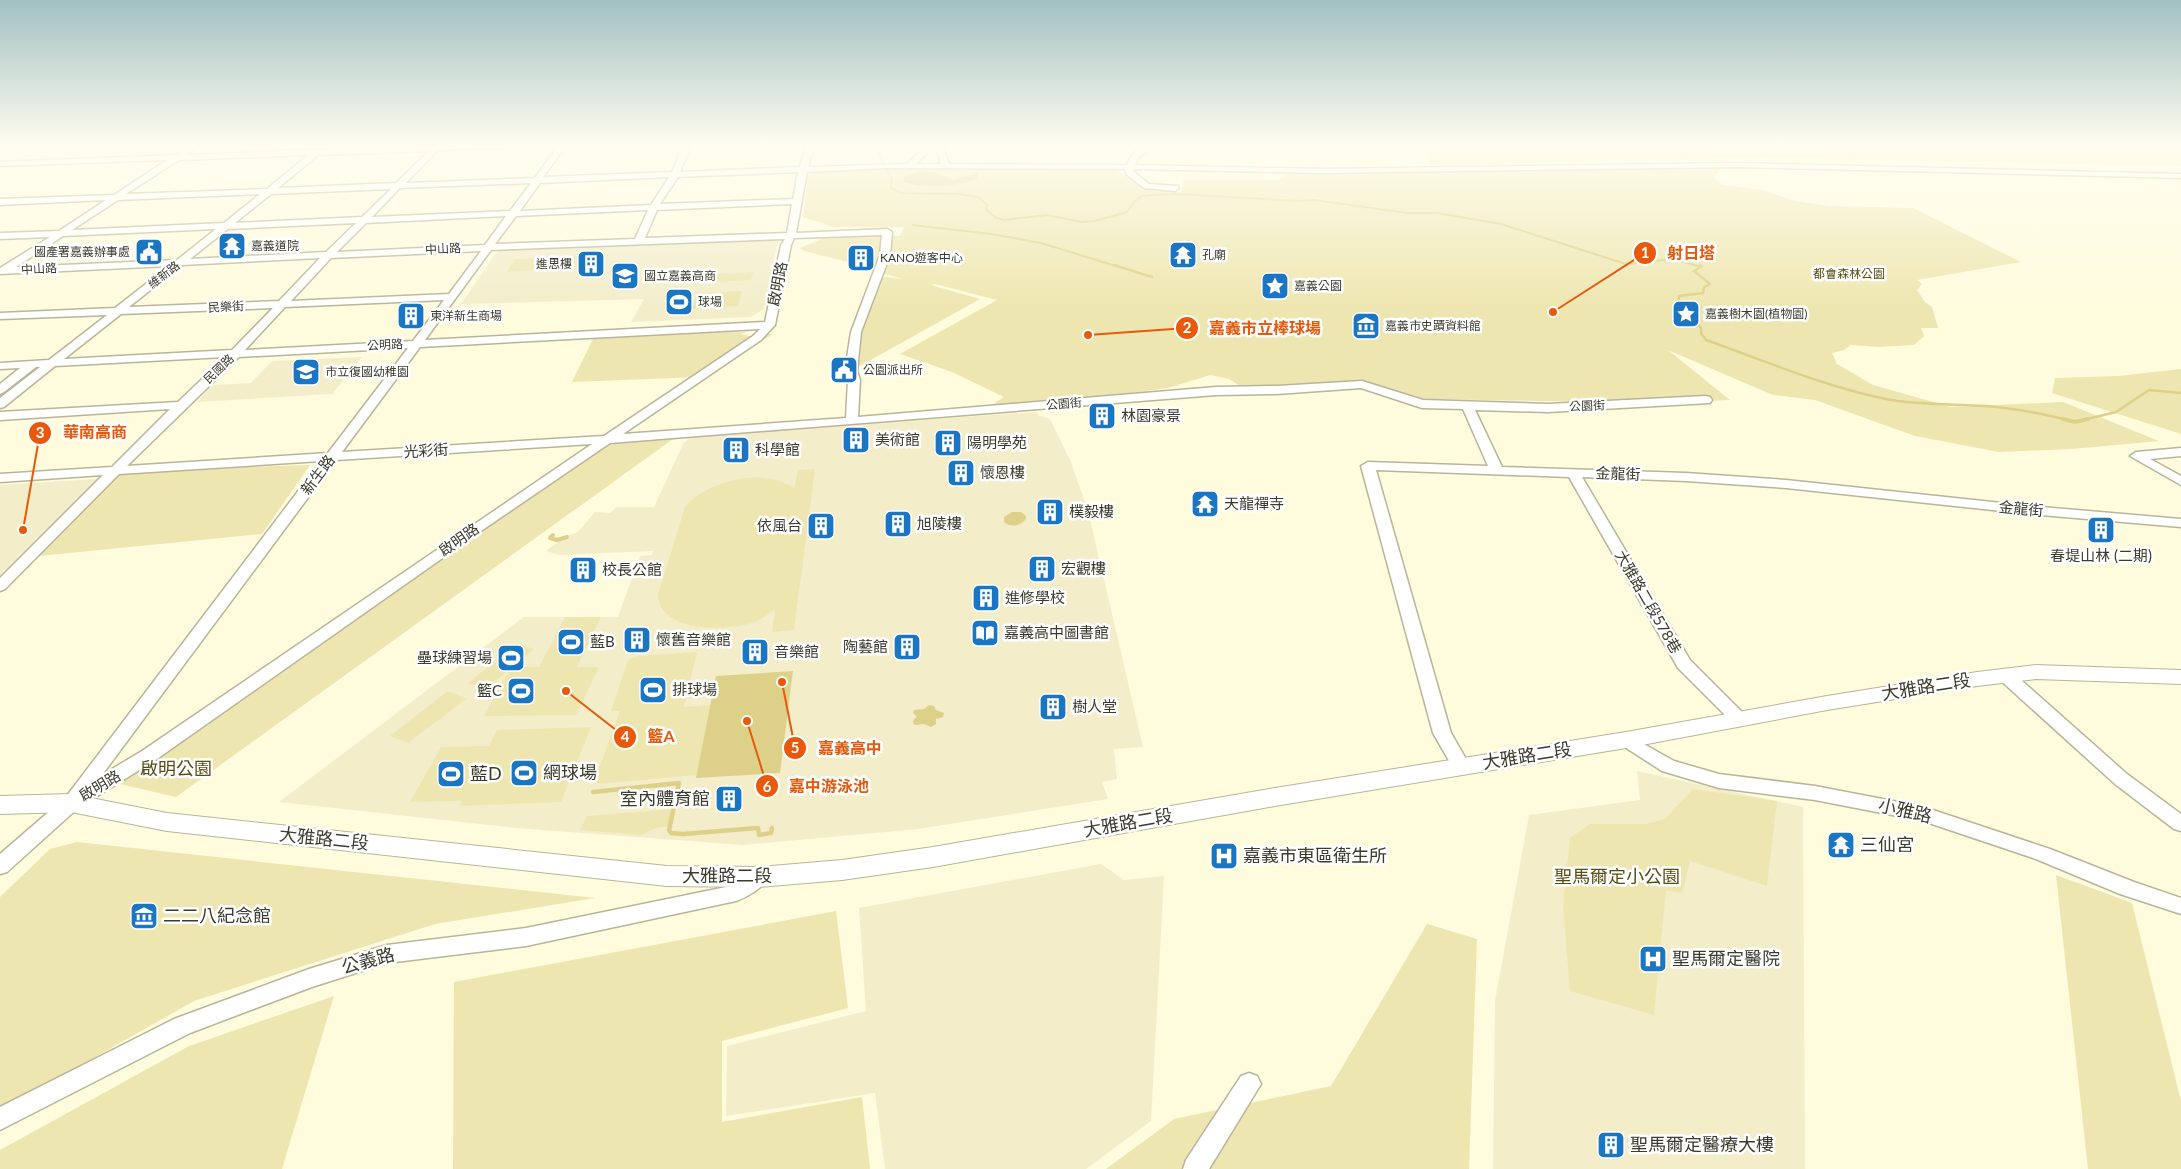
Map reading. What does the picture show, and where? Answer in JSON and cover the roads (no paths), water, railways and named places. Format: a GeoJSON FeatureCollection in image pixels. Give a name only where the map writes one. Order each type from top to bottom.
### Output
{"type":"FeatureCollection","features":[{"type":"Feature","properties":{"kind":"main road","name":"大雅路二段"},"geometry":{"type":"LineString","coordinates":[[0,806],[71,803],[167,822],[638,873],[667,876],[759,877],[842,870],[933,857],[2005,675],[2036,672],[2181,678]]}},
{"type":"Feature","properties":{"kind":"street"},"geometry":{"type":"LineString","coordinates":[[0,202],[58,200]]}},
{"type":"Feature","properties":{"kind":"street"},"geometry":{"type":"LineString","coordinates":[[1,272],[114,200]]}},
{"type":"Feature","properties":{"kind":"street","name":"維新路"},"geometry":{"type":"LineString","coordinates":[[0,390],[247,200]]}},
{"type":"Feature","properties":{"kind":"street","name":"維新路"},"geometry":{"type":"LineString","coordinates":[[0,404],[259,200]]}},
{"type":"Feature","properties":{"kind":"street","name":"民國路"},"geometry":{"type":"LineString","coordinates":[[0,586],[235,354],[384,200]]}},
{"type":"Feature","properties":{"kind":"street","name":"新生路"},"geometry":{"type":"LineString","coordinates":[[71,803],[452,297],[521,200]]}},
{"type":"Feature","properties":{"kind":"street"},"geometry":{"type":"LineString","coordinates":[[639,241],[659,200]]}},
{"type":"Feature","properties":{"kind":"street"},"geometry":{"type":"LineString","coordinates":[[0,236],[797,202]]}},
{"type":"Feature","properties":{"kind":"street","name":"啟明路"},"geometry":{"type":"LineString","coordinates":[[0,866],[71,803],[156,751],[476,528],[757,338],[770,325],[786,245],[791,235],[797,202]]}},
{"type":"Feature","properties":{"kind":"street","name":"中山路"},"geometry":{"type":"LineString","coordinates":[[1,272],[166,261],[887,232],[884,255],[879,272],[856,332],[851,371],[854,380],[852,420]]}},
{"type":"Feature","properties":{"kind":"street","name":"民樂街"},"geometry":{"type":"LineString","coordinates":[[0,316],[452,297]]}},
{"type":"Feature","properties":{"kind":"street","name":"公明路"},"geometry":{"type":"LineString","coordinates":[[0,366],[770,325]]}},
{"type":"Feature","properties":{"kind":"street","name":"公園街"},"geometry":{"type":"LineString","coordinates":[[852,420],[1216,391],[1275,390],[1362,384],[1422,404],[1548,408],[1706,400]]}},
{"type":"Feature","properties":{"kind":"street"},"geometry":{"type":"LineString","coordinates":[[0,416],[182,405]]}},
{"type":"Feature","properties":{"kind":"street"},"geometry":{"type":"LineString","coordinates":[[1467,406],[1497,470]]}},
{"type":"Feature","properties":{"kind":"street","name":"光彩街"},"geometry":{"type":"LineString","coordinates":[[0,478],[331,457],[852,420]]}},
{"type":"Feature","properties":{"kind":"street"},"geometry":{"type":"LineString","coordinates":[[2181,452],[2136,456],[2181,481]]}},
{"type":"Feature","properties":{"kind":"street","name":"金龍街"},"geometry":{"type":"LineString","coordinates":[[1461,766],[1442,733],[1368,466],[1677,476],[1786,484],[2030,510],[2181,523]]}},
{"type":"Feature","properties":{"kind":"street","name":"大雅路二段578巷"},"geometry":{"type":"LineString","coordinates":[[1573,473],[1684,664],[1739,719]]}},
{"type":"Feature","properties":{"kind":"street"},"geometry":{"type":"LineString","coordinates":[[2005,675],[2120,779],[2181,824]]}},
{"type":"Feature","properties":{"kind":"street","name":"小雅路"},"geometry":{"type":"LineString","coordinates":[[1626,740],[1668,766],[1719,781],[1815,792],[1924,814],[2043,854],[2127,888],[2181,906]]}},
{"type":"Feature","properties":{"kind":"street","name":"公義路"},"geometry":{"type":"LineString","coordinates":[[0,1119],[182,1026],[309,978],[387,954],[526,936],[736,892],[759,877]]}},
{"type":"Feature","properties":{"kind":"street"},"geometry":{"type":"LineString","coordinates":[[1195,1169],[1249,1084]]}},
{"type":"Feature","properties":{"kind":"waterway"},"geometry":{"type":"LineString","coordinates":[[981,200],[987,205],[986,209],[996,218],[1004,220],[1047,215],[1081,222],[1095,221],[1127,212],[1137,200]]}},
{"type":"Feature","properties":{"kind":"waterway"},"geometry":{"type":"LineString","coordinates":[[1273,200],[1314,200],[1408,213],[1437,213],[1501,224],[1626,264],[1673,259],[1701,267]]}},
{"type":"Feature","properties":{"kind":"waterway"},"geometry":{"type":"LineString","coordinates":[[913,225],[991,234],[1041,243],[1119,267]]}},
{"type":"Feature","properties":{"kind":"waterway"},"geometry":{"type":"LineString","coordinates":[[1114,265],[1152,277]]}},
{"type":"Feature","properties":{"kind":"waterway"},"geometry":{"type":"LineString","coordinates":[[1701,267],[1694,271],[1710,284],[1704,287],[1703,293],[1679,296],[1679,304],[1701,328],[1701,333],[1706,340],[1820,381],[1867,395],[1914,403],[2006,408],[2068,420]]}},
{"type":"Feature","properties":{"kind":"waterway"},"geometry":{"type":"LineString","coordinates":[[2083,420],[2116,412],[2149,390],[2181,393]]}},
{"type":"Feature","properties":{"kind":"waterway"},"geometry":{"type":"LineString","coordinates":[[2063,419],[2075,422],[2088,419]]}},
{"type":"Feature","properties":{"kind":"waterway"},"geometry":{"type":"LineString","coordinates":[[553,535],[550,538],[557,540],[567,537]]}},
{"type":"Feature","properties":{"kind":"waterway"},"geometry":{"type":"LineString","coordinates":[[593,792],[679,783],[669,830],[671,833],[683,834],[758,828],[759,835],[771,833],[772,828]]}},
{"type":"Feature","properties":{"kind":"place","name":"嘉義道院"},"geometry":{"type":"Point","coordinates":[232,246]}},
{"type":"Feature","properties":{"kind":"place","name":"國產署嘉義辦事處"},"geometry":{"type":"Point","coordinates":[149,252]}},
{"type":"Feature","properties":{"kind":"place","name":"孔廟"},"geometry":{"type":"Point","coordinates":[1183,255]}},
{"type":"Feature","properties":{"kind":"place","name":"KANO遊客中心"},"geometry":{"type":"Point","coordinates":[861,258]}},
{"type":"Feature","properties":{"kind":"place","name":"進思樓"},"geometry":{"type":"Point","coordinates":[591,264]}},
{"type":"Feature","properties":{"kind":"place","name":"國立嘉義高商"},"geometry":{"type":"Point","coordinates":[625,276]}},
{"type":"Feature","properties":{"kind":"place","name":"嘉義公園"},"geometry":{"type":"Point","coordinates":[1275,286]}},
{"type":"Feature","properties":{"kind":"place","name":"球場"},"geometry":{"type":"Point","coordinates":[679,302]}},
{"type":"Feature","properties":{"kind":"place","name":"射日塔"},"geometry":{"type":"Point","coordinates":[1553,312]}},
{"type":"Feature","properties":{"kind":"place","name":"嘉義樹木園(植物園)"},"geometry":{"type":"Point","coordinates":[1686,314]}},
{"type":"Feature","properties":{"kind":"place","name":"東洋新生商場"},"geometry":{"type":"Point","coordinates":[411,316]}},
{"type":"Feature","properties":{"kind":"place","name":"嘉義市史蹟資料館"},"geometry":{"type":"Point","coordinates":[1366,326]}},
{"type":"Feature","properties":{"kind":"place","name":"嘉義市立棒球場"},"geometry":{"type":"Point","coordinates":[1088,335]}},
{"type":"Feature","properties":{"kind":"place","name":"公園派出所"},"geometry":{"type":"Point","coordinates":[844,370]}},
{"type":"Feature","properties":{"kind":"place","name":"市立復國幼稚園"},"geometry":{"type":"Point","coordinates":[306,372]}},
{"type":"Feature","properties":{"kind":"place","name":"林園豪景"},"geometry":{"type":"Point","coordinates":[1102,416]}},
{"type":"Feature","properties":{"kind":"place","name":"美術館"},"geometry":{"type":"Point","coordinates":[856,440]}},
{"type":"Feature","properties":{"kind":"place","name":"陽明學苑"},"geometry":{"type":"Point","coordinates":[948,443]}},
{"type":"Feature","properties":{"kind":"place","name":"科學館"},"geometry":{"type":"Point","coordinates":[736,450]}},
{"type":"Feature","properties":{"kind":"place","name":"懷恩樓"},"geometry":{"type":"Point","coordinates":[961,473]}},
{"type":"Feature","properties":{"kind":"place","name":"天龍禪寺"},"geometry":{"type":"Point","coordinates":[1205,504]}},
{"type":"Feature","properties":{"kind":"place","name":"樸毅樓"},"geometry":{"type":"Point","coordinates":[1050,512]}},
{"type":"Feature","properties":{"kind":"place","name":"旭陵樓"},"geometry":{"type":"Point","coordinates":[898,524]}},
{"type":"Feature","properties":{"kind":"place","name":"依風台"},"geometry":{"type":"Point","coordinates":[821,526]}},
{"type":"Feature","properties":{"kind":"place","name":"華南高商"},"geometry":{"type":"Point","coordinates":[23,530]}},
{"type":"Feature","properties":{"kind":"place","name":"春堤山林 (二期)"},"geometry":{"type":"Point","coordinates":[2101,530]}},
{"type":"Feature","properties":{"kind":"place","name":"宏觀樓"},"geometry":{"type":"Point","coordinates":[1042,569]}},
{"type":"Feature","properties":{"kind":"place","name":"校長公館"},"geometry":{"type":"Point","coordinates":[583,570]}},
{"type":"Feature","properties":{"kind":"place","name":"進修學校"},"geometry":{"type":"Point","coordinates":[986,598]}},
{"type":"Feature","properties":{"kind":"place","name":"嘉義高中圖書館"},"geometry":{"type":"Point","coordinates":[985,633]}},
{"type":"Feature","properties":{"kind":"place","name":"懷舊音樂館"},"geometry":{"type":"Point","coordinates":[637,640]}},
{"type":"Feature","properties":{"kind":"place","name":"藍B"},"geometry":{"type":"Point","coordinates":[571,642]}},
{"type":"Feature","properties":{"kind":"place","name":"陶藝館"},"geometry":{"type":"Point","coordinates":[907,647]}},
{"type":"Feature","properties":{"kind":"place","name":"音樂館"},"geometry":{"type":"Point","coordinates":[755,652]}},
{"type":"Feature","properties":{"kind":"place","name":"壘球練習場"},"geometry":{"type":"Point","coordinates":[511,658]}},
{"type":"Feature","properties":{"kind":"place","name":"嘉義高中"},"geometry":{"type":"Point","coordinates":[782,682]}},
{"type":"Feature","properties":{"kind":"place","name":"排球場"},"geometry":{"type":"Point","coordinates":[653,690]}},
{"type":"Feature","properties":{"kind":"place","name":"籃C"},"geometry":{"type":"Point","coordinates":[521,691]}},
{"type":"Feature","properties":{"kind":"place","name":"籃A"},"geometry":{"type":"Point","coordinates":[566,691]}},
{"type":"Feature","properties":{"kind":"place","name":"樹人堂"},"geometry":{"type":"Point","coordinates":[1053,707]}},
{"type":"Feature","properties":{"kind":"place","name":"嘉中游泳池"},"geometry":{"type":"Point","coordinates":[747,721]}},
{"type":"Feature","properties":{"kind":"place","name":"網球場"},"geometry":{"type":"Point","coordinates":[524,773]}},
{"type":"Feature","properties":{"kind":"place","name":"藍D"},"geometry":{"type":"Point","coordinates":[451,774]}},
{"type":"Feature","properties":{"kind":"place","name":"室內體育館"},"geometry":{"type":"Point","coordinates":[729,799]}},
{"type":"Feature","properties":{"kind":"place","name":"三仙宮"},"geometry":{"type":"Point","coordinates":[1841,845]}},
{"type":"Feature","properties":{"kind":"place","name":"嘉義市東區衛生所"},"geometry":{"type":"Point","coordinates":[1224,856]}},
{"type":"Feature","properties":{"kind":"place","name":"二二八紀念館"},"geometry":{"type":"Point","coordinates":[144,916]}},
{"type":"Feature","properties":{"kind":"place","name":"聖馬爾定醫院"},"geometry":{"type":"Point","coordinates":[1653,959]}},
{"type":"Feature","properties":{"kind":"place","name":"聖馬爾定醫療大樓"},"geometry":{"type":"Point","coordinates":[1611,1145]}},
{"type":"Feature","properties":{"kind":"park label","name":"都會森林公園"},"geometry":{"type":"Point","coordinates":[1849,274]}},
{"type":"Feature","properties":{"kind":"park label","name":"啟明公園"},"geometry":{"type":"Point","coordinates":[176,769]}},
{"type":"Feature","properties":{"kind":"park label","name":"聖馬爾定小公園"},"geometry":{"type":"Point","coordinates":[1617,877]}}]}
